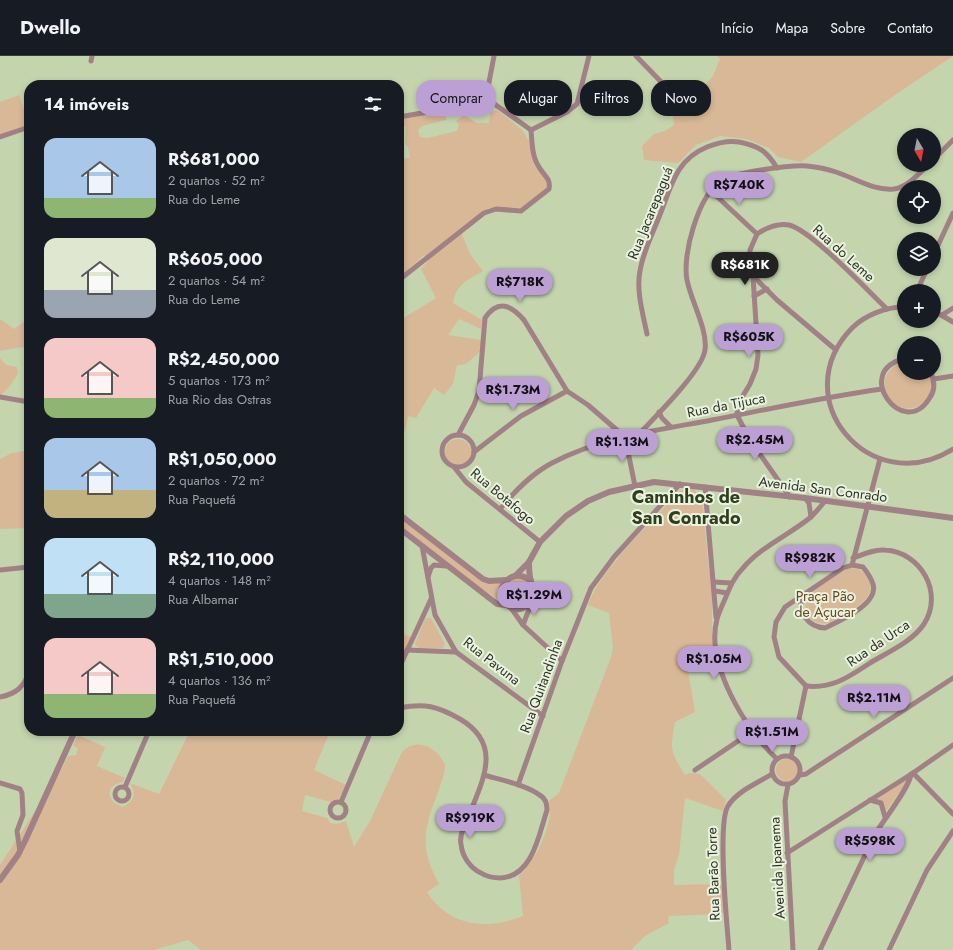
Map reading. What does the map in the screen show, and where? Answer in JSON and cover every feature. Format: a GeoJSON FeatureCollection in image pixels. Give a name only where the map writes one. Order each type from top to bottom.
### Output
{"type":"FeatureCollection","features":[{"type":"Feature","properties":{"kind":"street"},"geometry":{"type":"LineString","coordinates":[[489,80],[494,56]]}},
{"type":"Feature","properties":{"kind":"street"},"geometry":{"type":"LineString","coordinates":[[531,130],[567,112],[577,104],[589,56]]}},
{"type":"Feature","properties":{"kind":"street"},"geometry":{"type":"LineString","coordinates":[[636,56],[659,80]]}},
{"type":"Feature","properties":{"kind":"street"},"geometry":{"type":"LineString","coordinates":[[404,276],[484,213],[496,209],[522,211],[549,189],[550,184],[548,178],[539,167],[534,157],[531,130],[496,105]]}},
{"type":"Feature","properties":{"kind":"street"},"geometry":{"type":"LineString","coordinates":[[404,116],[416,114]]}},
{"type":"Feature","properties":{"kind":"street"},"geometry":{"type":"LineString","coordinates":[[0,137],[24,129]]}},
{"type":"Feature","properties":{"kind":"street"},"geometry":{"type":"LineString","coordinates":[[941,152],[953,140]]}},
{"type":"Feature","properties":{"kind":"street","name":"Rua Jacarepaguá"},"geometry":{"type":"LineString","coordinates":[[646,334],[639,286],[643,256],[672,181],[685,160],[700,150],[715,144],[732,141],[748,144],[762,149],[777,168]]}},
{"type":"Feature","properties":{"kind":"street"},"geometry":{"type":"LineString","coordinates":[[640,433],[702,362],[705,350],[704,336],[687,280],[686,266],[699,209],[710,190],[728,177],[777,168],[806,166],[821,168],[870,186],[884,189],[896,189],[911,181],[921,172]]}},
{"type":"Feature","properties":{"kind":"street"},"geometry":{"type":"LineString","coordinates":[[710,190],[757,234],[750,250],[750,260],[754,276],[758,355],[756,369],[750,384],[738,404],[736,415],[750,440],[790,497]]}},
{"type":"Feature","properties":{"kind":"street"},"geometry":{"type":"LineString","coordinates":[[941,239],[953,213]]}},
{"type":"Feature","properties":{"kind":"street","name":"Rua do Leme"},"geometry":{"type":"LineString","coordinates":[[757,234],[777,225],[788,225],[798,228],[818,243],[887,309]]}},
{"type":"Feature","properties":{"kind":"street"},"geometry":{"type":"LineString","coordinates":[[754,276],[836,350]]}},
{"type":"Feature","properties":{"kind":"street"},"geometry":{"type":"LineString","coordinates":[[754,296],[767,289]]}},
{"type":"Feature","properties":{"kind":"street"},"geometry":{"type":"LineString","coordinates":[[458,435],[474,405],[479,391],[485,318],[490,312],[499,307],[506,306],[515,310],[524,320],[567,391],[588,405],[625,436],[635,486]]}},
{"type":"Feature","properties":{"kind":"street"},"geometry":{"type":"LineString","coordinates":[[897,308],[887,309],[868,316],[845,336],[836,350],[828,375],[828,397],[833,416],[841,430],[850,441],[863,451],[880,460],[896,464],[915,464],[932,460],[953,449]]}},
{"type":"Feature","properties":{"kind":"street"},"geometry":{"type":"LineString","coordinates":[[953,308],[942,315],[953,322]]}},
{"type":"Feature","properties":{"kind":"street"},"geometry":{"type":"LineString","coordinates":[[897,362],[891,365],[885,372],[882,380],[882,389],[890,404],[901,410],[914,410],[928,402],[932,394],[934,380]]}},
{"type":"Feature","properties":{"kind":"street"},"geometry":{"type":"LineString","coordinates":[[941,378],[953,376]]}},
{"type":"Feature","properties":{"kind":"street","name":"Rua da Tijuca"},"geometry":{"type":"LineString","coordinates":[[500,509],[523,484],[537,472],[553,463],[625,436],[828,397],[882,389]]}},
{"type":"Feature","properties":{"kind":"street"},"geometry":{"type":"LineString","coordinates":[[474,452],[468,439],[458,435],[453,435],[444,441],[441,452],[445,461],[454,466],[465,465],[469,462],[474,452],[521,416],[567,391]]}},
{"type":"Feature","properties":{"kind":"street"},"geometry":{"type":"LineString","coordinates":[[0,397],[24,401]]}},
{"type":"Feature","properties":{"kind":"street"},"geometry":{"type":"LineString","coordinates":[[659,412],[671,428]]}},
{"type":"Feature","properties":{"kind":"street"},"geometry":{"type":"LineString","coordinates":[[852,565],[880,460]]}},
{"type":"Feature","properties":{"kind":"street","name":"Rua Botafogo"},"geometry":{"type":"LineString","coordinates":[[454,466],[466,482],[540,542]]}},
{"type":"Feature","properties":{"kind":"street","name":"Avenida San Conrado"},"geometry":{"type":"LineString","coordinates":[[515,576],[529,562],[540,542],[566,516],[588,501],[609,492],[654,482],[805,498],[953,518]]}},
{"type":"Feature","properties":{"kind":"street","name":"Rua Quitandinha"},"geometry":{"type":"LineString","coordinates":[[518,785],[562,661],[591,588],[614,557],[680,484]]}},
{"type":"Feature","properties":{"kind":"street"},"geometry":{"type":"LineString","coordinates":[[705,487],[715,591],[716,641],[722,676],[735,703],[753,731],[765,748],[777,759]]}},
{"type":"Feature","properties":{"kind":"street"},"geometry":{"type":"LineString","coordinates":[[805,498],[809,503],[811,517]]}},
{"type":"Feature","properties":{"kind":"street"},"geometry":{"type":"LineString","coordinates":[[716,620],[731,583],[736,576],[752,559],[811,517],[825,501]]}},
{"type":"Feature","properties":{"kind":"street"},"geometry":{"type":"LineString","coordinates":[[404,518],[483,580],[507,580],[515,576],[520,576],[531,581]]}},
{"type":"Feature","properties":{"kind":"street"},"geometry":{"type":"LineString","coordinates":[[404,532],[497,604],[522,609],[531,603]]}},
{"type":"Feature","properties":{"kind":"street","name":"Rua Pavuna"},"geometry":{"type":"LineString","coordinates":[[422,546],[435,615],[456,652],[543,716]]}},
{"type":"Feature","properties":{"kind":"street","name":"Rua da Urca"},"geometry":{"type":"LineString","coordinates":[[806,686],[827,686],[844,681],[918,631],[929,613],[932,593],[928,580],[921,569],[907,556],[886,550],[870,551],[853,558]]}},
{"type":"Feature","properties":{"kind":"street"},"geometry":{"type":"LineString","coordinates":[[523,625],[535,592],[531,581],[529,562]]}},
{"type":"Feature","properties":{"kind":"street"},"geometry":{"type":"LineString","coordinates":[[428,578],[431,568],[434,565],[439,564],[448,566]]}},
{"type":"Feature","properties":{"kind":"street"},"geometry":{"type":"LineString","coordinates":[[790,757],[806,686],[779,657],[774,637],[776,622],[780,613],[802,594],[843,568],[852,565],[863,567],[873,585],[873,594],[869,602],[845,618],[825,628],[812,625],[802,612],[800,605],[802,594]]}},
{"type":"Feature","properties":{"kind":"street"},"geometry":{"type":"LineString","coordinates":[[0,570],[24,568]]}},
{"type":"Feature","properties":{"kind":"street"},"geometry":{"type":"LineString","coordinates":[[507,580],[501,589],[503,600],[523,625],[562,661]]}},
{"type":"Feature","properties":{"kind":"street"},"geometry":{"type":"LineString","coordinates":[[714,582],[731,583]]}},
{"type":"Feature","properties":{"kind":"street"},"geometry":{"type":"LineString","coordinates":[[715,591],[727,593]]}},
{"type":"Feature","properties":{"kind":"street"},"geometry":{"type":"LineString","coordinates":[[404,657],[431,599]]}},
{"type":"Feature","properties":{"kind":"street"},"geometry":{"type":"LineString","coordinates":[[407,650],[456,652]]}},
{"type":"Feature","properties":{"kind":"street"},"geometry":{"type":"LineString","coordinates":[[800,775],[806,774],[953,678]]}},
{"type":"Feature","properties":{"kind":"street"},"geometry":{"type":"LineString","coordinates":[[0,697],[15,692],[20,689],[24,683]]}},
{"type":"Feature","properties":{"kind":"street"},"geometry":{"type":"LineString","coordinates":[[404,708],[428,706],[443,710],[466,723],[477,732],[484,742],[484,775],[462,831],[460,843],[464,857],[476,871],[494,878],[507,877],[517,874],[526,864],[547,810],[546,802],[541,796],[518,785],[484,775]]}},
{"type":"Feature","properties":{"kind":"street"},"geometry":{"type":"LineString","coordinates":[[695,770],[753,731]]}},
{"type":"Feature","properties":{"kind":"street"},"geometry":{"type":"LineString","coordinates":[[0,880],[20,852],[73,736]]}},
{"type":"Feature","properties":{"kind":"street"},"geometry":{"type":"LineString","coordinates":[[125,787],[147,736]]}},
{"type":"Feature","properties":{"kind":"street"},"geometry":{"type":"LineString","coordinates":[[341,802],[368,736]]}},
{"type":"Feature","properties":{"kind":"street"},"geometry":{"type":"LineString","coordinates":[[787,853],[912,774],[953,745]]}},
{"type":"Feature","properties":{"kind":"street"},"geometry":{"type":"LineString","coordinates":[[784,756],[790,757],[798,762],[801,770],[800,775],[796,782],[788,785],[780,783],[772,774],[772,766],[777,759],[784,756]]}},
{"type":"Feature","properties":{"kind":"street","name":"Rua Barão Torre"},"geometry":{"type":"LineString","coordinates":[[729,950],[723,844],[723,816],[731,801],[772,774]]}},
{"type":"Feature","properties":{"kind":"street"},"geometry":{"type":"LineString","coordinates":[[912,774],[953,814]]}},
{"type":"Feature","properties":{"kind":"street"},"geometry":{"type":"LineString","coordinates":[[820,950],[850,883],[885,817],[908,786],[912,774]]}},
{"type":"Feature","properties":{"kind":"street"},"geometry":{"type":"LineString","coordinates":[[0,784],[20,790],[22,793],[23,815],[17,831],[20,852]]}},
{"type":"Feature","properties":{"kind":"street","name":"Avenida Ipanema"},"geometry":{"type":"LineString","coordinates":[[788,785],[785,801],[793,950]]}},
{"type":"Feature","properties":{"kind":"street"},"geometry":{"type":"LineString","coordinates":[[870,800],[881,804],[885,817]]}},
{"type":"Feature","properties":{"kind":"street"},"geometry":{"type":"LineString","coordinates":[[889,950],[927,870],[953,832]]}},
{"type":"Feature","properties":{"kind":"green space"},"geometry":{"type":"Polygon","coordinates":[[[717,56],[953,56],[892,97],[801,162],[778,157],[769,148],[746,139],[720,136],[696,145],[678,163],[644,160],[642,146],[654,134],[665,131],[674,125],[672,116],[711,116],[711,80],[709,80],[713,76],[720,59],[717,56]]]}},
{"type":"Feature","properties":{"kind":"green space"},"geometry":{"type":"Polygon","coordinates":[[[19,95],[24,110],[24,126],[0,135],[0,102],[19,95]]]}},
{"type":"Feature","properties":{"kind":"green space"},"geometry":{"type":"Polygon","coordinates":[[[497,110],[522,130],[529,141],[534,165],[546,180],[547,187],[524,208],[489,208],[460,230],[470,254],[483,271],[460,287],[453,303],[482,320],[481,329],[459,319],[448,335],[481,340],[480,352],[466,364],[457,365],[453,384],[444,395],[434,388],[416,418],[408,416],[404,431],[404,318],[436,298],[421,269],[429,260],[424,255],[404,273],[404,159],[410,158],[408,147],[405,144],[406,126],[404,127],[404,117],[416,115],[446,116],[446,120],[422,126],[418,130],[420,137],[427,138],[457,131],[459,125],[456,121],[463,116],[466,116],[477,123],[489,123],[490,116],[496,116],[497,110]]]}},
{"type":"Feature","properties":{"kind":"green space"},"geometry":{"type":"Polygon","coordinates":[[[0,319],[14,329],[24,322],[24,348],[0,351],[0,319]]]}},
{"type":"Feature","properties":{"kind":"green space"},"geometry":{"type":"Polygon","coordinates":[[[0,358],[6,365],[17,367],[18,374],[9,387],[0,396],[0,358]]]}},
{"type":"Feature","properties":{"kind":"green space"},"geometry":{"type":"Polygon","coordinates":[[[897,365],[897,380],[931,380],[932,386],[927,399],[916,407],[906,408],[896,405],[889,398],[885,389],[885,379],[891,369],[897,365]]]}},
{"type":"Feature","properties":{"kind":"green space"},"geometry":{"type":"Polygon","coordinates":[[[458,439],[467,443],[471,452],[467,461],[458,465],[449,461],[445,452],[449,443],[458,439]]]}},
{"type":"Feature","properties":{"kind":"green space"},"geometry":{"type":"Polygon","coordinates":[[[24,451],[24,528],[0,529],[0,459],[12,453],[24,451]]]}},
{"type":"Feature","properties":{"kind":"green space"},"geometry":{"type":"Polygon","coordinates":[[[687,487],[693,487],[702,499],[709,571],[712,584],[712,630],[714,646],[685,652],[695,712],[675,722],[672,750],[676,761],[685,775],[689,773],[700,774],[726,800],[723,811],[685,798],[679,855],[674,870],[674,885],[723,884],[724,914],[669,916],[669,923],[645,936],[631,950],[201,950],[188,940],[154,950],[0,950],[0,865],[58,776],[68,756],[76,755],[78,748],[73,746],[78,736],[105,747],[97,766],[125,778],[123,782],[113,786],[110,790],[113,801],[117,805],[123,807],[132,800],[134,794],[130,783],[159,794],[188,736],[328,736],[314,770],[346,785],[338,800],[331,802],[305,795],[302,811],[327,818],[330,823],[337,824],[346,821],[354,847],[370,821],[402,752],[408,747],[414,745],[426,746],[432,749],[442,759],[445,765],[442,780],[426,830],[426,850],[433,872],[439,884],[427,892],[446,912],[457,918],[470,922],[483,924],[496,923],[510,921],[523,916],[519,875],[530,864],[535,856],[547,829],[550,813],[549,801],[559,793],[611,657],[613,648],[609,613],[588,605],[594,591],[616,561],[629,545],[680,491],[687,487]]]}},
{"type":"Feature","properties":{"kind":"green space"},"geometry":{"type":"Polygon","coordinates":[[[404,521],[482,582],[489,584],[503,581],[501,601],[480,588],[404,528],[404,521]]]}},
{"type":"Feature","properties":{"kind":"green space","name":"Praça Pão de Açucar"},"geometry":{"type":"Polygon","coordinates":[[[849,568],[860,570],[868,578],[870,586],[866,599],[853,610],[832,622],[818,623],[813,620],[806,611],[807,598],[810,592],[849,568]]]}},
{"type":"Feature","properties":{"kind":"green space"},"geometry":{"type":"Polygon","coordinates":[[[517,578],[527,582],[531,592],[527,602],[517,606],[507,602],[503,592],[507,582],[517,578]]]}},
{"type":"Feature","properties":{"kind":"green space"},"geometry":{"type":"Polygon","coordinates":[[[431,618],[445,644],[443,648],[419,648],[415,644],[425,619],[431,618]]]}},
{"type":"Feature","properties":{"kind":"green space"},"geometry":{"type":"Polygon","coordinates":[[[404,634],[411,637],[404,652],[404,634]]]}},
{"type":"Feature","properties":{"kind":"green space"},"geometry":{"type":"Polygon","coordinates":[[[787,759],[795,762],[798,770],[795,778],[787,781],[779,778],[776,770],[779,762],[787,759]]]}},
{"type":"Feature","properties":{"kind":"green space"},"geometry":{"type":"Polygon","coordinates":[[[907,778],[908,780],[886,811],[882,803],[875,800],[907,778]]]}},
{"type":"Feature","properties":{"kind":"district","name":"Caminhos de San Conrado"},"geometry":{"type":"Point","coordinates":[686,507]}}]}
